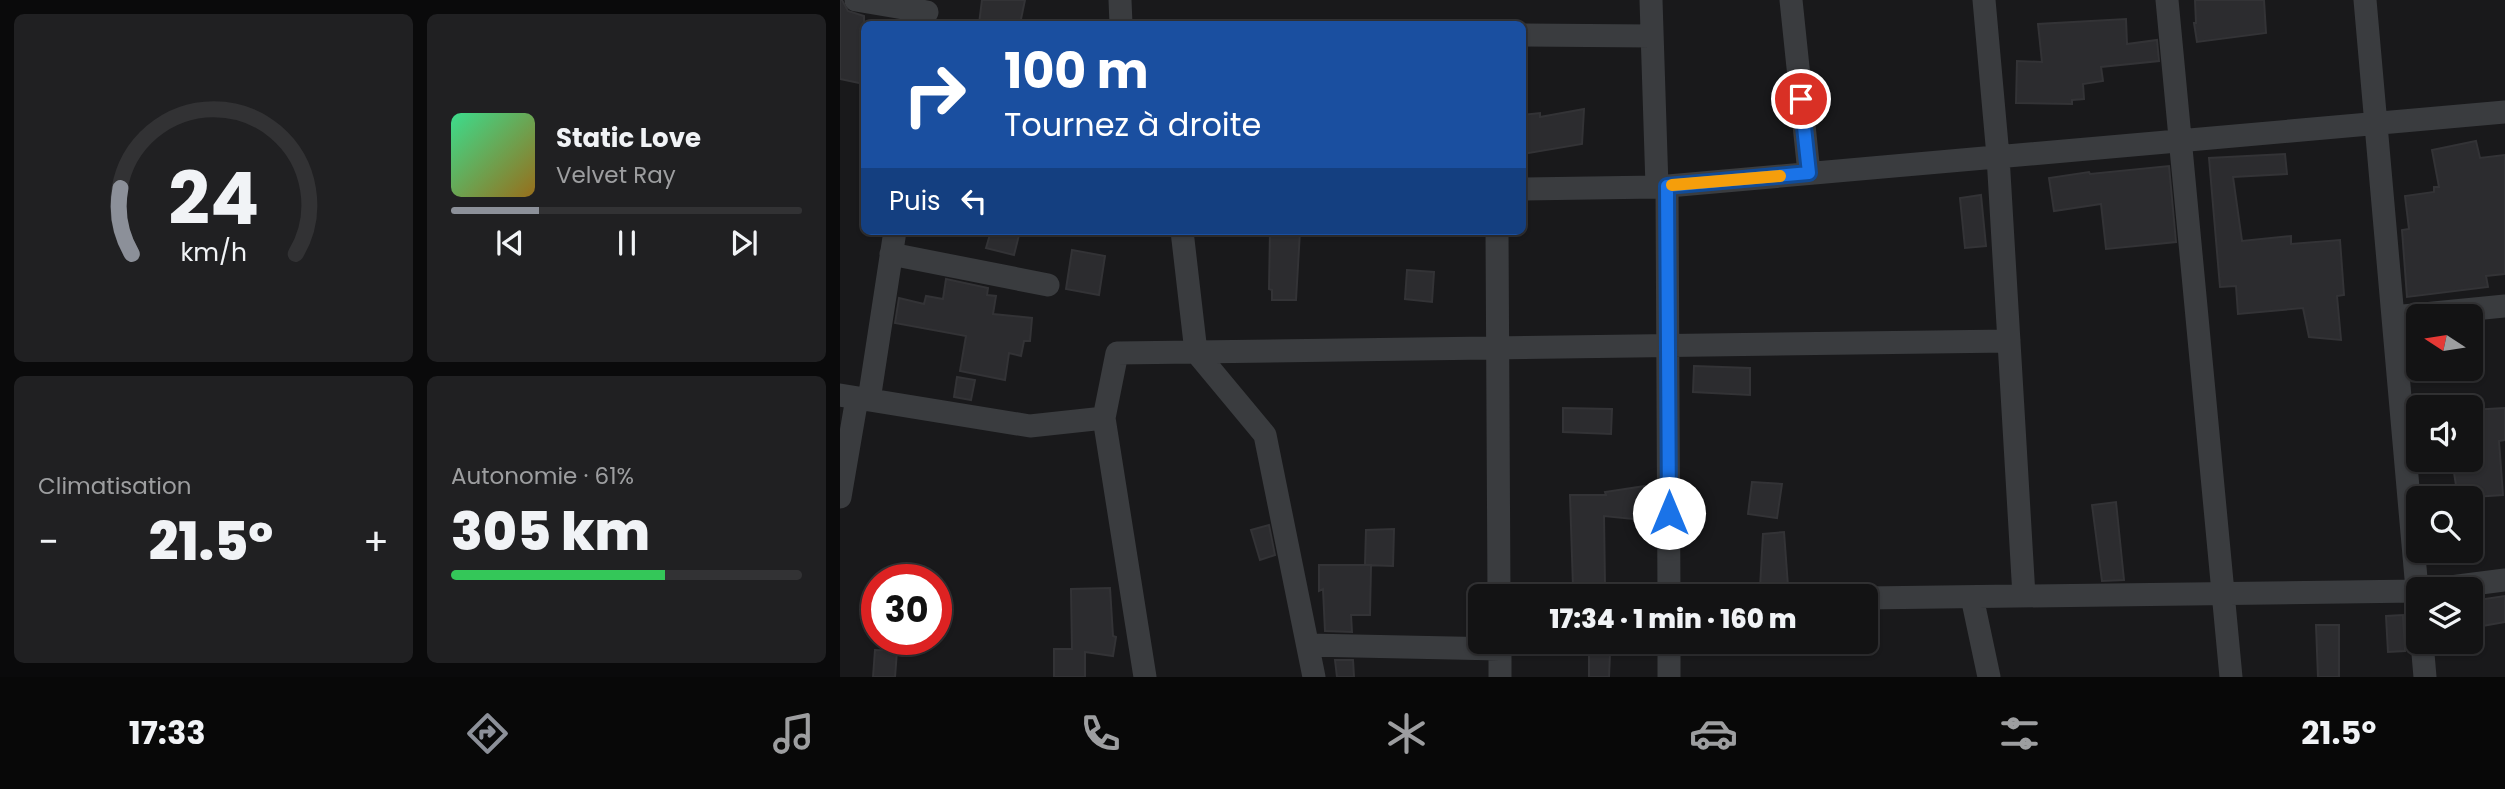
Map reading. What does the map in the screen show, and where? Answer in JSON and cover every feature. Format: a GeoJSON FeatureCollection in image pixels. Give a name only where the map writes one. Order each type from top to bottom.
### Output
{"type":"FeatureCollection","features":[{"type":"Feature","properties":{"kind":"street"},"geometry":{"type":"LineString","coordinates":[[856,0],[927,12]]}},
{"type":"Feature","properties":{"kind":"street"},"geometry":{"type":"LineString","coordinates":[[1120,0],[1121,21]]}},
{"type":"Feature","properties":{"kind":"street"},"geometry":{"type":"LineString","coordinates":[[1651,0],[1669,346],[1669,584]]}},
{"type":"Feature","properties":{"kind":"street"},"geometry":{"type":"LineString","coordinates":[[1791,0],[1809,173]]}},
{"type":"Feature","properties":{"kind":"street"},"geometry":{"type":"LineString","coordinates":[[1984,0],[1998,156],[2024,596]]}},
{"type":"Feature","properties":{"kind":"street"},"geometry":{"type":"LineString","coordinates":[[2167,0],[2231,677]]}},
{"type":"Feature","properties":{"kind":"street"},"geometry":{"type":"LineString","coordinates":[[2365,0],[2417,577]]}},
{"type":"Feature","properties":{"kind":"street"},"geometry":{"type":"LineString","coordinates":[[1526,35],[1653,36]]}},
{"type":"Feature","properties":{"kind":"street"},"geometry":{"type":"LineString","coordinates":[[1526,189],[1662,186],[2505,112]]}},
{"type":"Feature","properties":{"kind":"street"},"geometry":{"type":"LineString","coordinates":[[1182,235],[1196,352],[1265,435],[1314,677]]}},
{"type":"Feature","properties":{"kind":"street"},"geometry":{"type":"LineString","coordinates":[[1497,235],[1500,584]]}},
{"type":"Feature","properties":{"kind":"street"},"geometry":{"type":"LineString","coordinates":[[840,497],[856,397],[893,242],[1048,285]]}},
{"type":"Feature","properties":{"kind":"street"},"geometry":{"type":"LineString","coordinates":[[2393,317],[2505,306]]}},
{"type":"Feature","properties":{"kind":"street"},"geometry":{"type":"LineString","coordinates":[[1145,677],[1104,418],[1117,353],[2009,341]]}},
{"type":"Feature","properties":{"kind":"street"},"geometry":{"type":"LineString","coordinates":[[856,397],[1030,426],[1104,418]]}},
{"type":"Feature","properties":{"kind":"street"},"geometry":{"type":"LineString","coordinates":[[2483,583],[2505,580]]}},
{"type":"Feature","properties":{"kind":"street"},"geometry":{"type":"LineString","coordinates":[[1878,598],[2406,591]]}},
{"type":"Feature","properties":{"kind":"street"},"geometry":{"type":"LineString","coordinates":[[1972,597],[1989,677]]}},
{"type":"Feature","properties":{"kind":"street"},"geometry":{"type":"LineString","coordinates":[[1308,645],[1468,646]]}},
{"type":"Feature","properties":{"kind":"street"},"geometry":{"type":"LineString","coordinates":[[1500,654],[1500,677]]}},
{"type":"Feature","properties":{"kind":"street"},"geometry":{"type":"LineString","coordinates":[[1669,654],[1669,677]]}},
{"type":"Feature","properties":{"kind":"street"},"geometry":{"type":"LineString","coordinates":[[2423,654],[2425,677]]}},
{"type":"Feature","properties":{"kind":"building"},"geometry":{"type":"Polygon","coordinates":[[[842,0],[848,11],[864,16],[864,21],[861,21],[861,83],[840,79],[842,0]]]}},
{"type":"Feature","properties":{"kind":"building"},"geometry":{"type":"Polygon","coordinates":[[[982,0],[1025,0],[1021,21],[979,21],[982,0]]]}},
{"type":"Feature","properties":{"kind":"building"},"geometry":{"type":"Polygon","coordinates":[[[2195,0],[2264,0],[2266,33],[2197,42],[2195,0]]]}},
{"type":"Feature","properties":{"kind":"building"},"geometry":{"type":"Polygon","coordinates":[[[2126,19],[2127,44],[2157,40],[2159,61],[2101,67],[2103,81],[2083,84],[2084,99],[2072,100],[2072,104],[2016,103],[2017,61],[2042,62],[2038,24],[2126,19]]]}},
{"type":"Feature","properties":{"kind":"building"},"geometry":{"type":"Polygon","coordinates":[[[1584,109],[1582,144],[1526,153],[1526,115],[1540,113],[1540,117],[1584,109]]]}},
{"type":"Feature","properties":{"kind":"building"},"geometry":{"type":"Polygon","coordinates":[[[2476,141],[2480,158],[2505,155],[2505,274],[2486,276],[2488,287],[2407,297],[2402,230],[2409,229],[2405,196],[2434,192],[2434,187],[2439,187],[2432,150],[2476,141]]]}},
{"type":"Feature","properties":{"kind":"building"},"geometry":{"type":"Polygon","coordinates":[[[2285,154],[2287,174],[2233,177],[2242,241],[2291,236],[2291,244],[2340,240],[2344,295],[2337,296],[2341,340],[2309,337],[2303,308],[2238,314],[2236,286],[2220,287],[2209,158],[2285,154]]]}},
{"type":"Feature","properties":{"kind":"building"},"geometry":{"type":"Polygon","coordinates":[[[2169,166],[2176,242],[2106,249],[2101,204],[2054,211],[2049,178],[2169,166]]]}},
{"type":"Feature","properties":{"kind":"building"},"geometry":{"type":"Polygon","coordinates":[[[1981,195],[1986,246],[1965,248],[1960,198],[1981,195]]]}},
{"type":"Feature","properties":{"kind":"building"},"geometry":{"type":"Polygon","coordinates":[[[990,235],[1019,235],[1014,255],[986,248],[990,235]]]}},
{"type":"Feature","properties":{"kind":"building"},"geometry":{"type":"Polygon","coordinates":[[[1270,235],[1300,235],[1296,300],[1272,300],[1272,290],[1269,289],[1270,235]]]}},
{"type":"Feature","properties":{"kind":"building"},"geometry":{"type":"Polygon","coordinates":[[[1072,250],[1105,256],[1099,295],[1066,289],[1072,250]]]}},
{"type":"Feature","properties":{"kind":"building"},"geometry":{"type":"Polygon","coordinates":[[[1407,270],[1434,272],[1432,302],[1405,299],[1407,270]]]}},
{"type":"Feature","properties":{"kind":"building"},"geometry":{"type":"Polygon","coordinates":[[[946,279],[988,288],[987,295],[996,296],[993,314],[1032,318],[1030,341],[1024,341],[1021,356],[1009,353],[1005,380],[960,371],[966,336],[895,323],[899,298],[924,304],[926,296],[943,299],[946,279]]]}},
{"type":"Feature","properties":{"kind":"building"},"geometry":{"type":"Polygon","coordinates":[[[1694,366],[1750,368],[1750,395],[1693,392],[1694,366]]]}},
{"type":"Feature","properties":{"kind":"building"},"geometry":{"type":"Polygon","coordinates":[[[957,377],[975,380],[971,400],[954,397],[957,377]]]}},
{"type":"Feature","properties":{"kind":"building"},"geometry":{"type":"Polygon","coordinates":[[[1563,408],[1612,409],[1611,434],[1563,432],[1563,408]]]}},
{"type":"Feature","properties":{"kind":"building"},"geometry":{"type":"Polygon","coordinates":[[[2505,408],[2505,440],[2499,441],[2503,495],[2483,496],[2483,486],[2456,486],[2454,472],[2483,472],[2483,409],[2505,408]]]}},
{"type":"Feature","properties":{"kind":"building"},"geometry":{"type":"Polygon","coordinates":[[[1752,482],[1782,484],[1777,518],[1748,514],[1752,482]]]}},
{"type":"Feature","properties":{"kind":"building"},"geometry":{"type":"Polygon","coordinates":[[[1645,486],[1643,520],[1604,516],[1605,584],[1573,584],[1570,495],[1606,495],[1605,492],[1645,486]]]}},
{"type":"Feature","properties":{"kind":"building"},"geometry":{"type":"Polygon","coordinates":[[[2116,502],[2124,580],[2102,581],[2092,505],[2116,502]]]}},
{"type":"Feature","properties":{"kind":"building"},"geometry":{"type":"Polygon","coordinates":[[[1269,525],[1275,555],[1260,560],[1251,530],[1269,525]]]}},
{"type":"Feature","properties":{"kind":"building"},"geometry":{"type":"Polygon","coordinates":[[[1394,529],[1393,566],[1365,565],[1366,530],[1394,529]]]}},
{"type":"Feature","properties":{"kind":"building"},"geometry":{"type":"Polygon","coordinates":[[[1784,532],[1788,584],[1760,584],[1763,534],[1784,532]]]}},
{"type":"Feature","properties":{"kind":"building"},"geometry":{"type":"Polygon","coordinates":[[[1319,565],[1371,565],[1370,615],[1351,615],[1352,632],[1325,631],[1323,589],[1319,591],[1319,565]]]}},
{"type":"Feature","properties":{"kind":"building"},"geometry":{"type":"Polygon","coordinates":[[[1110,588],[1113,636],[1116,637],[1113,656],[1085,652],[1085,677],[1054,677],[1054,649],[1072,649],[1071,589],[1110,588]]]}},
{"type":"Feature","properties":{"kind":"building"},"geometry":{"type":"Polygon","coordinates":[[[2505,596],[2505,622],[2483,626],[2483,599],[2505,596]]]}},
{"type":"Feature","properties":{"kind":"building"},"geometry":{"type":"Polygon","coordinates":[[[2403,615],[2405,651],[2388,652],[2386,616],[2403,615]]]}},
{"type":"Feature","properties":{"kind":"building"},"geometry":{"type":"Polygon","coordinates":[[[2316,625],[2339,625],[2339,677],[2318,677],[2316,625]]]}},
{"type":"Feature","properties":{"kind":"building"},"geometry":{"type":"Polygon","coordinates":[[[1589,654],[1610,654],[1609,677],[1589,677],[1589,654]]]}},
{"type":"Feature","properties":{"kind":"building"},"geometry":{"type":"Polygon","coordinates":[[[875,655],[897,655],[895,677],[873,677],[875,655]]]}},
{"type":"Feature","properties":{"kind":"building"},"geometry":{"type":"Polygon","coordinates":[[[1335,660],[1353,660],[1354,677],[1337,677],[1335,660]]]}},
{"type":"Feature","properties":{"kind":"slow traffic"},"geometry":{"type":"LineString","coordinates":[[1672,185],[1780,176]]}},
{"type":"Feature","properties":{"kind":"route"},"geometry":{"type":"LineString","coordinates":[[1669,513],[1667,186],[1809,173],[1801,99]]}}]}
